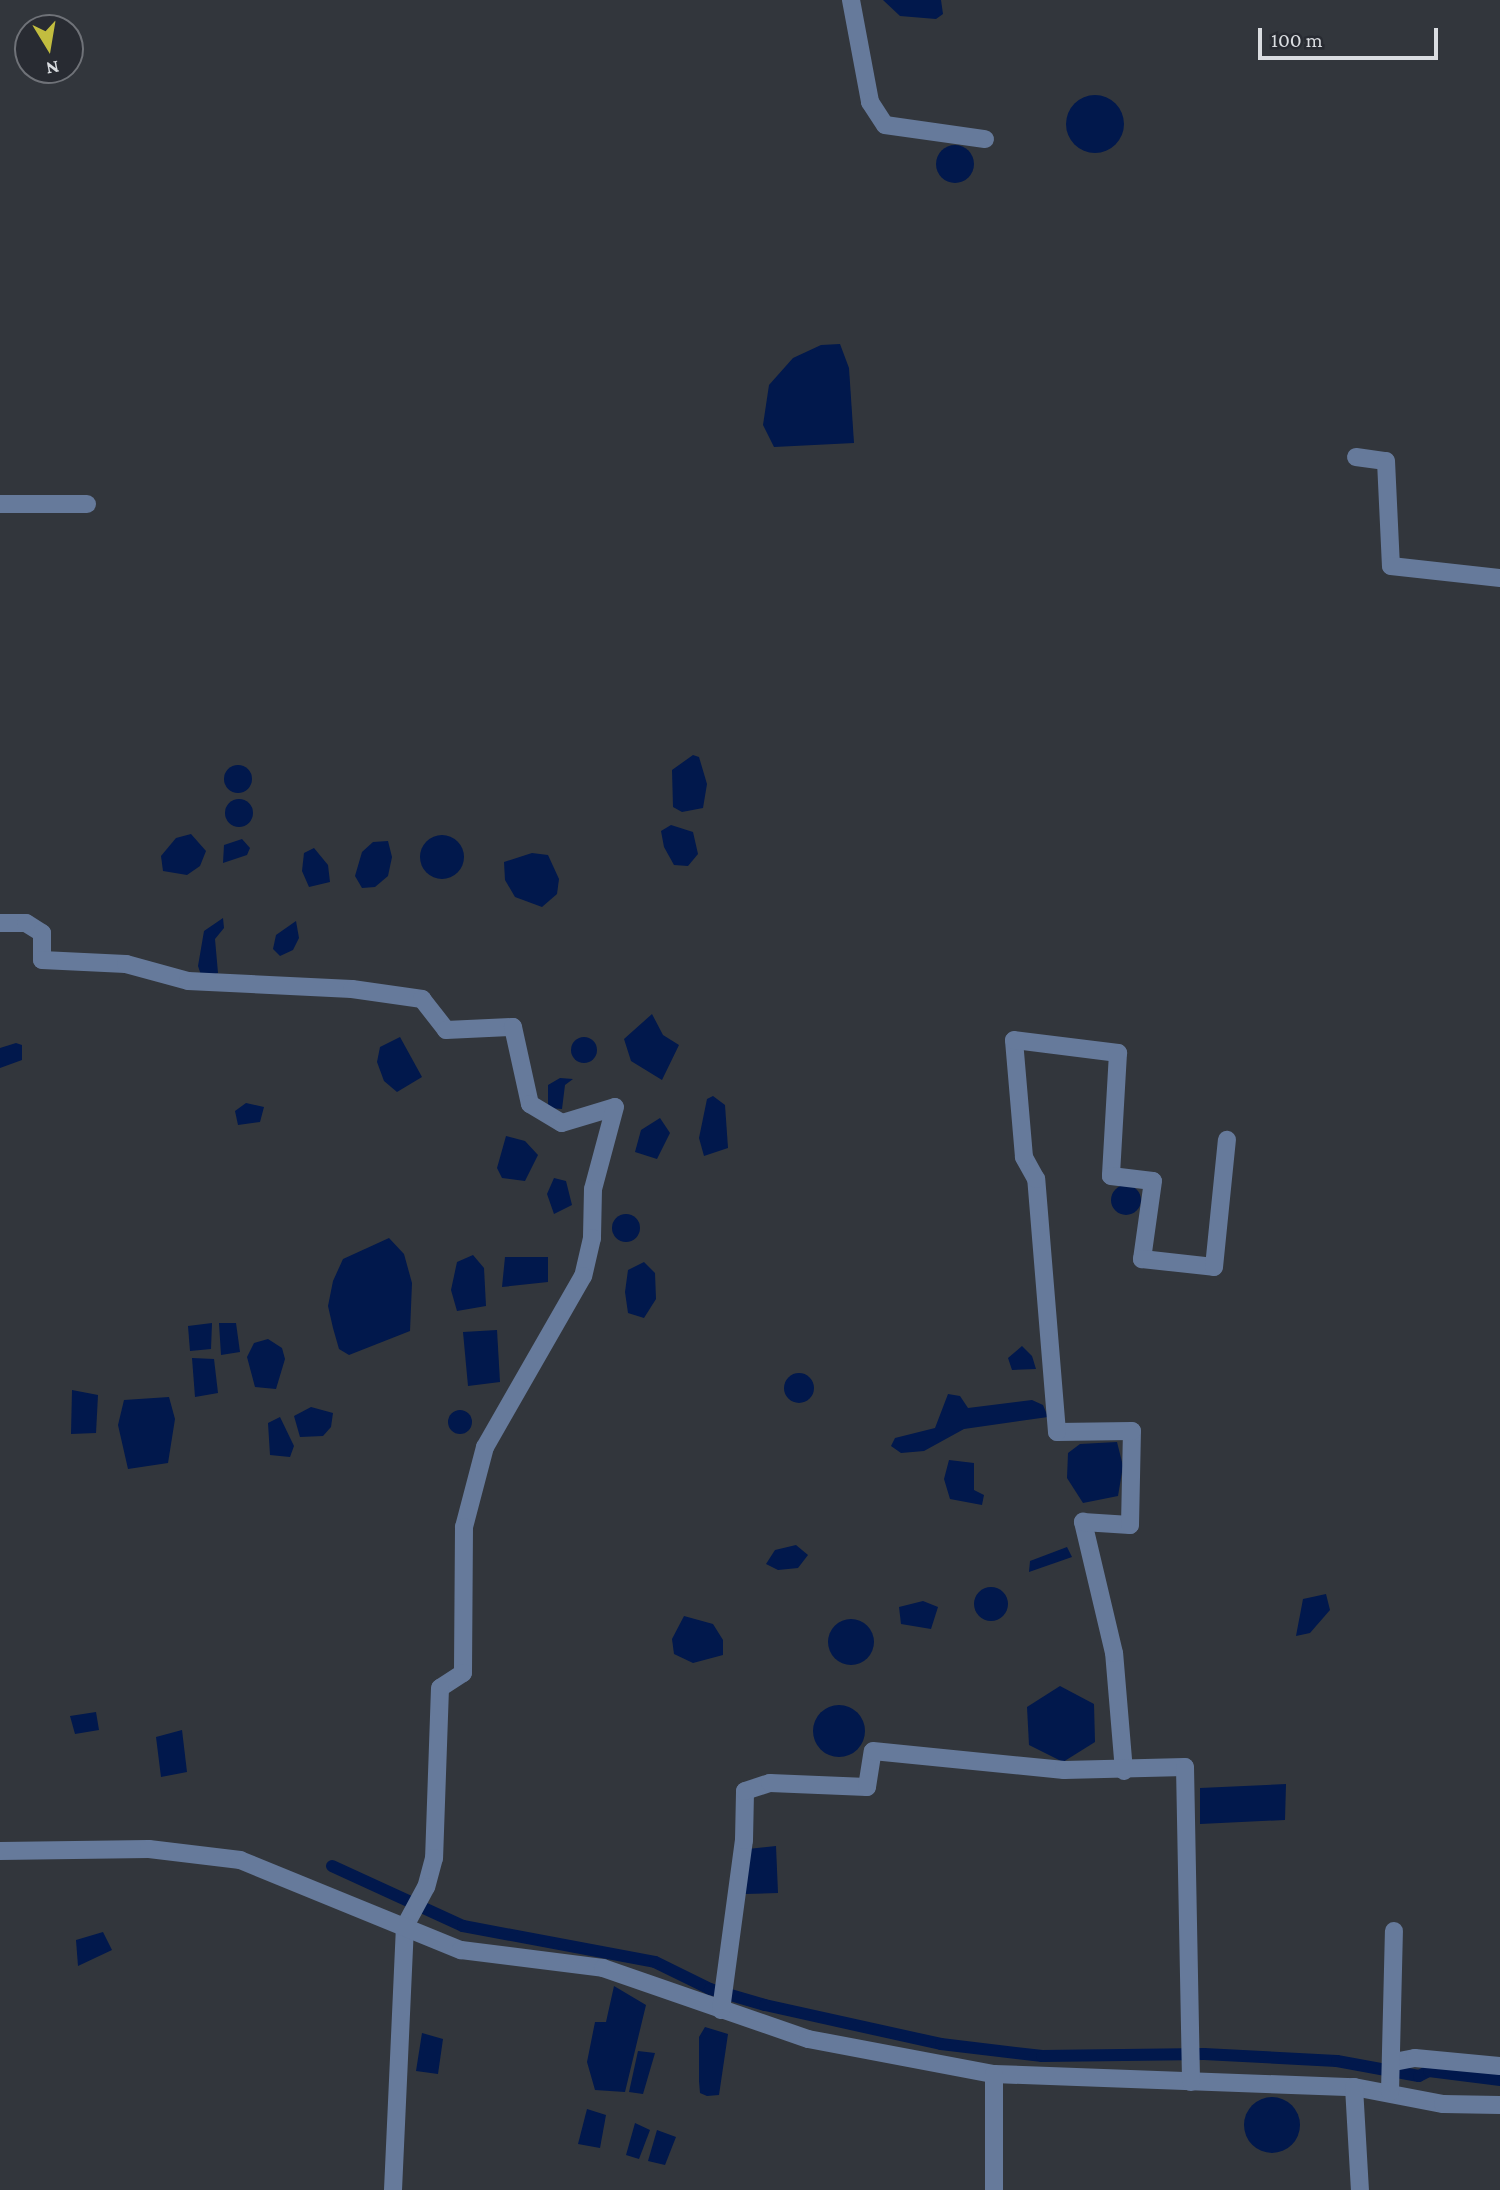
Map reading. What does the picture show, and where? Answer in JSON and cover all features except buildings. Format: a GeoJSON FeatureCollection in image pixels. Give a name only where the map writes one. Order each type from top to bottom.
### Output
{"type":"FeatureCollection","features":[{"type":"Feature","properties":{"kind":"street"},"geometry":{"type":"LineString","coordinates":[[851,0],[870,102],[885,125],[985,139]]}},
{"type":"Feature","properties":{"kind":"street"},"geometry":{"type":"LineString","coordinates":[[1356,457],[1386,461],[1391,566],[1500,578]]}},
{"type":"Feature","properties":{"kind":"street"},"geometry":{"type":"LineString","coordinates":[[0,504],[87,503]]}},
{"type":"Feature","properties":{"kind":"street"},"geometry":{"type":"LineString","coordinates":[[0,923],[26,923],[42,933],[42,960],[126,964],[188,982],[352,989],[422,999],[446,1030],[513,1027],[530,1104],[562,1124],[615,1107],[593,1189],[592,1238],[583,1276],[485,1447],[464,1527],[463,1673],[440,1688],[437,1832],[426,1887],[405,1926],[393,2190]]}},
{"type":"Feature","properties":{"kind":"street"},"geometry":{"type":"LineString","coordinates":[[1124,1771],[1114,1653],[1083,1522],[1130,1525],[1132,1431],[1057,1432],[1036,1179],[1024,1157],[1014,1041],[1118,1053],[1111,1175],[1153,1181],[1142,1259],[1214,1267],[1227,1140]]}},
{"type":"Feature","properties":{"kind":"street"},"geometry":{"type":"LineString","coordinates":[[721,2007],[745,1791],[770,1783],[867,1787],[873,1751],[1124,1771],[1185,1768],[1191,2082]]}},
{"type":"Feature","properties":{"kind":"street"},"geometry":{"type":"LineString","coordinates":[[0,1851],[149,1849],[240,1860],[461,1950],[603,1968],[808,2039],[994,2074],[1354,2087],[1390,2091],[1443,2104],[1500,2105]]}},
{"type":"Feature","properties":{"kind":"street"},"geometry":{"type":"LineString","coordinates":[[1390,2091],[1394,2062],[1394,1931]]}},
{"type":"Feature","properties":{"kind":"street"},"geometry":{"type":"LineString","coordinates":[[1394,2062],[1415,2058],[1500,2066]]}},
{"type":"Feature","properties":{"kind":"street"},"geometry":{"type":"LineString","coordinates":[[994,2074],[994,2190]]}},
{"type":"Feature","properties":{"kind":"street"},"geometry":{"type":"LineString","coordinates":[[1354,2087],[1360,2190]]}},
{"type":"Feature","properties":{"kind":"water"},"geometry":{"type":"Polygon","coordinates":[[[883,0],[941,0],[943,14],[936,19],[900,16],[883,0]]]}},
{"type":"Feature","properties":{"kind":"water"},"geometry":{"type":"Polygon","coordinates":[[[1089,95],[1101,95],[1116,103],[1124,118],[1124,130],[1116,145],[1101,153],[1089,153],[1074,145],[1066,130],[1066,118],[1074,103],[1089,95]]]}},
{"type":"Feature","properties":{"kind":"water"},"geometry":{"type":"Polygon","coordinates":[[[955,145],[968,151],[974,164],[968,177],[955,183],[942,177],[936,164],[942,151],[955,145]]]}},
{"type":"Feature","properties":{"kind":"water"},"geometry":{"type":"Polygon","coordinates":[[[840,344],[849,368],[854,443],[774,447],[763,425],[769,385],[793,358],[821,345],[840,344]]]}},
{"type":"Feature","properties":{"kind":"water"},"geometry":{"type":"Polygon","coordinates":[[[693,755],[699,757],[707,784],[703,808],[682,812],[673,807],[672,770],[693,755]]]}},
{"type":"Feature","properties":{"kind":"water"},"geometry":{"type":"Polygon","coordinates":[[[238,765],[248,769],[252,779],[248,789],[238,793],[228,789],[224,779],[228,769],[238,765]]]}},
{"type":"Feature","properties":{"kind":"water"},"geometry":{"type":"Polygon","coordinates":[[[239,799],[249,803],[253,813],[249,823],[239,827],[229,823],[225,813],[229,803],[239,799]]]}},
{"type":"Feature","properties":{"kind":"water"},"geometry":{"type":"Polygon","coordinates":[[[671,825],[693,832],[698,854],[688,866],[674,865],[664,847],[661,831],[671,825]]]}},
{"type":"Feature","properties":{"kind":"water"},"geometry":{"type":"Polygon","coordinates":[[[191,834],[206,851],[200,866],[187,875],[163,871],[161,856],[176,838],[191,834]]]}},
{"type":"Feature","properties":{"kind":"water"},"geometry":{"type":"Polygon","coordinates":[[[442,835],[457,842],[464,857],[457,872],[442,879],[427,872],[420,857],[427,842],[442,835]]]}},
{"type":"Feature","properties":{"kind":"water"},"geometry":{"type":"Polygon","coordinates":[[[242,839],[250,848],[247,855],[223,863],[224,845],[242,839]]]}},
{"type":"Feature","properties":{"kind":"water"},"geometry":{"type":"Polygon","coordinates":[[[388,841],[392,857],[388,876],[375,887],[362,888],[355,876],[362,852],[373,842],[388,841]]]}},
{"type":"Feature","properties":{"kind":"water"},"geometry":{"type":"Polygon","coordinates":[[[314,848],[328,865],[330,882],[309,887],[302,871],[304,853],[314,848]]]}},
{"type":"Feature","properties":{"kind":"water"},"geometry":{"type":"Polygon","coordinates":[[[532,853],[548,855],[559,879],[557,894],[542,907],[515,897],[505,880],[504,862],[532,853]]]}},
{"type":"Feature","properties":{"kind":"water"},"geometry":{"type":"Polygon","coordinates":[[[223,918],[224,928],[215,939],[218,973],[202,978],[198,966],[204,931],[223,918]]]}},
{"type":"Feature","properties":{"kind":"water"},"geometry":{"type":"Polygon","coordinates":[[[296,921],[299,938],[293,950],[280,956],[273,949],[276,935],[296,921]]]}},
{"type":"Feature","properties":{"kind":"water"},"geometry":{"type":"Polygon","coordinates":[[[652,1014],[663,1035],[679,1045],[662,1080],[631,1061],[624,1039],[652,1014]]]}},
{"type":"Feature","properties":{"kind":"water"},"geometry":{"type":"Polygon","coordinates":[[[400,1037],[422,1077],[397,1092],[384,1081],[377,1062],[380,1047],[400,1037]]]}},
{"type":"Feature","properties":{"kind":"water"},"geometry":{"type":"Polygon","coordinates":[[[584,1037],[593,1041],[597,1050],[593,1059],[584,1063],[575,1059],[571,1050],[575,1041],[584,1037]]]}},
{"type":"Feature","properties":{"kind":"water"},"geometry":{"type":"Polygon","coordinates":[[[16,1043],[22,1045],[22,1060],[0,1068],[0,1048],[16,1043]]]}},
{"type":"Feature","properties":{"kind":"water"},"geometry":{"type":"Polygon","coordinates":[[[560,1078],[573,1079],[565,1085],[562,1109],[548,1108],[548,1085],[560,1078]]]}},
{"type":"Feature","properties":{"kind":"water"},"geometry":{"type":"Polygon","coordinates":[[[713,1096],[725,1105],[728,1148],[704,1156],[699,1138],[707,1099],[713,1096]]]}},
{"type":"Feature","properties":{"kind":"water"},"geometry":{"type":"Polygon","coordinates":[[[246,1103],[264,1107],[260,1122],[238,1125],[235,1111],[246,1103]]]}},
{"type":"Feature","properties":{"kind":"water"},"geometry":{"type":"Polygon","coordinates":[[[660,1118],[670,1133],[657,1159],[635,1152],[641,1130],[660,1118]]]}},
{"type":"Feature","properties":{"kind":"water"},"geometry":{"type":"Polygon","coordinates":[[[506,1136],[525,1141],[538,1155],[525,1181],[502,1178],[497,1168],[506,1136]]]}},
{"type":"Feature","properties":{"kind":"water"},"geometry":{"type":"Polygon","coordinates":[[[554,1178],[566,1181],[572,1205],[554,1214],[547,1194],[554,1178]]]}},
{"type":"Feature","properties":{"kind":"water"},"geometry":{"type":"Polygon","coordinates":[[[1126,1185],[1137,1189],[1141,1200],[1137,1211],[1126,1215],[1115,1211],[1111,1200],[1115,1189],[1126,1185]]]}},
{"type":"Feature","properties":{"kind":"water"},"geometry":{"type":"Polygon","coordinates":[[[626,1214],[636,1218],[640,1228],[636,1238],[626,1242],[616,1238],[612,1228],[616,1218],[626,1214]]]}},
{"type":"Feature","properties":{"kind":"water"},"geometry":{"type":"Polygon","coordinates":[[[389,1238],[404,1254],[412,1283],[410,1331],[349,1355],[339,1349],[328,1306],[333,1281],[343,1259],[389,1238]]]}},
{"type":"Feature","properties":{"kind":"water"},"geometry":{"type":"Polygon","coordinates":[[[473,1255],[484,1268],[486,1306],[457,1311],[451,1290],[457,1262],[473,1255]]]}},
{"type":"Feature","properties":{"kind":"water"},"geometry":{"type":"Polygon","coordinates":[[[505,1257],[548,1257],[548,1282],[502,1287],[505,1257]]]}},
{"type":"Feature","properties":{"kind":"water"},"geometry":{"type":"Polygon","coordinates":[[[644,1262],[655,1273],[656,1299],[644,1318],[628,1313],[625,1292],[628,1270],[644,1262]]]}},
{"type":"Feature","properties":{"kind":"water"},"geometry":{"type":"Polygon","coordinates":[[[212,1323],[211,1349],[190,1351],[188,1326],[212,1323]]]}},
{"type":"Feature","properties":{"kind":"water"},"geometry":{"type":"Polygon","coordinates":[[[219,1323],[236,1323],[240,1352],[221,1355],[219,1323]]]}},
{"type":"Feature","properties":{"kind":"water"},"geometry":{"type":"Polygon","coordinates":[[[497,1330],[500,1382],[468,1386],[463,1332],[497,1330]]]}},
{"type":"Feature","properties":{"kind":"water"},"geometry":{"type":"Polygon","coordinates":[[[268,1339],[282,1348],[285,1359],[276,1389],[255,1387],[247,1357],[254,1343],[268,1339]]]}},
{"type":"Feature","properties":{"kind":"water"},"geometry":{"type":"Polygon","coordinates":[[[1022,1346],[1032,1356],[1036,1369],[1012,1370],[1008,1358],[1022,1346]]]}},
{"type":"Feature","properties":{"kind":"water"},"geometry":{"type":"Polygon","coordinates":[[[192,1358],[214,1359],[218,1393],[195,1397],[192,1358]]]}},
{"type":"Feature","properties":{"kind":"water"},"geometry":{"type":"Polygon","coordinates":[[[799,1373],[809,1378],[814,1388],[809,1398],[799,1403],[789,1398],[784,1388],[789,1378],[799,1373]]]}},
{"type":"Feature","properties":{"kind":"water"},"geometry":{"type":"Polygon","coordinates":[[[72,1390],[98,1395],[96,1433],[71,1434],[72,1390]]]}},
{"type":"Feature","properties":{"kind":"water"},"geometry":{"type":"Polygon","coordinates":[[[948,1394],[960,1396],[968,1408],[1032,1400],[1043,1405],[1048,1417],[964,1429],[924,1451],[901,1453],[891,1446],[895,1438],[935,1428],[948,1394]]]}},
{"type":"Feature","properties":{"kind":"water"},"geometry":{"type":"Polygon","coordinates":[[[169,1397],[175,1419],[168,1463],[128,1469],[118,1425],[124,1400],[169,1397]]]}},
{"type":"Feature","properties":{"kind":"water"},"geometry":{"type":"Polygon","coordinates":[[[311,1407],[333,1413],[331,1427],[323,1436],[300,1437],[294,1416],[311,1407]]]}},
{"type":"Feature","properties":{"kind":"water"},"geometry":{"type":"Polygon","coordinates":[[[455,1410],[465,1410],[472,1417],[472,1427],[465,1434],[455,1434],[448,1427],[448,1417],[455,1410]]]}},
{"type":"Feature","properties":{"kind":"water"},"geometry":{"type":"Polygon","coordinates":[[[280,1417],[294,1446],[290,1457],[270,1455],[268,1423],[280,1417]]]}},
{"type":"Feature","properties":{"kind":"water"},"geometry":{"type":"Polygon","coordinates":[[[1117,1442],[1123,1466],[1118,1496],[1083,1503],[1067,1478],[1068,1453],[1080,1444],[1117,1442]]]}},
{"type":"Feature","properties":{"kind":"water"},"geometry":{"type":"Polygon","coordinates":[[[949,1460],[974,1463],[974,1490],[984,1495],[982,1505],[950,1499],[944,1479],[949,1460]]]}},
{"type":"Feature","properties":{"kind":"water"},"geometry":{"type":"Polygon","coordinates":[[[796,1545],[808,1555],[798,1568],[778,1570],[766,1564],[775,1550],[796,1545]]]}},
{"type":"Feature","properties":{"kind":"water"},"geometry":{"type":"Polygon","coordinates":[[[1067,1547],[1072,1557],[1029,1572],[1030,1561],[1067,1547]]]}},
{"type":"Feature","properties":{"kind":"water"},"geometry":{"type":"Polygon","coordinates":[[[991,1587],[1003,1592],[1008,1604],[1003,1616],[991,1621],[979,1616],[974,1604],[979,1592],[991,1587]]]}},
{"type":"Feature","properties":{"kind":"water"},"geometry":{"type":"Polygon","coordinates":[[[1326,1594],[1330,1610],[1310,1633],[1296,1636],[1303,1599],[1326,1594]]]}},
{"type":"Feature","properties":{"kind":"water"},"geometry":{"type":"Polygon","coordinates":[[[923,1601],[938,1607],[931,1629],[901,1624],[899,1607],[923,1601]]]}},
{"type":"Feature","properties":{"kind":"water"},"geometry":{"type":"Polygon","coordinates":[[[684,1616],[713,1624],[723,1640],[723,1655],[693,1663],[674,1654],[672,1639],[684,1616]]]}},
{"type":"Feature","properties":{"kind":"water"},"geometry":{"type":"Polygon","coordinates":[[[851,1619],[867,1626],[874,1642],[867,1658],[851,1665],[835,1658],[828,1642],[835,1626],[851,1619]]]}},
{"type":"Feature","properties":{"kind":"water"},"geometry":{"type":"Polygon","coordinates":[[[1060,1686],[1094,1704],[1095,1742],[1063,1762],[1029,1745],[1027,1707],[1060,1686]]]}},
{"type":"Feature","properties":{"kind":"water"},"geometry":{"type":"Polygon","coordinates":[[[839,1705],[858,1712],[865,1731],[858,1750],[839,1757],[820,1750],[813,1731],[820,1712],[839,1705]]]}},
{"type":"Feature","properties":{"kind":"water"},"geometry":{"type":"Polygon","coordinates":[[[96,1712],[99,1730],[75,1734],[70,1716],[96,1712]]]}},
{"type":"Feature","properties":{"kind":"water"},"geometry":{"type":"Polygon","coordinates":[[[182,1730],[187,1772],[161,1777],[156,1737],[182,1730]]]}},
{"type":"Feature","properties":{"kind":"water"},"geometry":{"type":"Polygon","coordinates":[[[1286,1784],[1285,1820],[1200,1824],[1200,1788],[1286,1784]]]}},
{"type":"Feature","properties":{"kind":"water"},"geometry":{"type":"Polygon","coordinates":[[[776,1846],[778,1893],[745,1894],[748,1849],[776,1846]]]}},
{"type":"Feature","properties":{"kind":"water"},"geometry":{"type":"Polygon","coordinates":[[[103,1932],[112,1950],[78,1966],[76,1940],[103,1932]]]}},
{"type":"Feature","properties":{"kind":"water"},"geometry":{"type":"Polygon","coordinates":[[[614,1986],[646,2005],[625,2092],[595,2090],[587,2062],[595,2022],[606,2022],[614,1986]]]}},
{"type":"Feature","properties":{"kind":"water"},"geometry":{"type":"Polygon","coordinates":[[[705,2027],[728,2034],[719,2095],[707,2096],[700,2093],[699,2037],[705,2027]]]}},
{"type":"Feature","properties":{"kind":"water"},"geometry":{"type":"Polygon","coordinates":[[[422,2033],[443,2039],[438,2074],[416,2071],[422,2033]]]}},
{"type":"Feature","properties":{"kind":"water"},"geometry":{"type":"Polygon","coordinates":[[[638,2051],[655,2053],[643,2094],[629,2092],[638,2051]]]}},
{"type":"Feature","properties":{"kind":"water"},"geometry":{"type":"Polygon","coordinates":[[[1272,2097],[1283,2099],[1292,2105],[1298,2114],[1298,2136],[1292,2145],[1283,2151],[1272,2153],[1261,2151],[1252,2145],[1246,2136],[1244,2125],[1246,2114],[1252,2105],[1261,2099],[1272,2097]]]}},
{"type":"Feature","properties":{"kind":"water"},"geometry":{"type":"Polygon","coordinates":[[[587,2109],[606,2115],[600,2148],[578,2144],[587,2109]]]}},
{"type":"Feature","properties":{"kind":"water"},"geometry":{"type":"Polygon","coordinates":[[[635,2123],[650,2130],[639,2159],[626,2155],[635,2123]]]}},
{"type":"Feature","properties":{"kind":"water"},"geometry":{"type":"Polygon","coordinates":[[[657,2130],[676,2137],[665,2165],[648,2161],[657,2130]]]}},
{"type":"Feature","properties":{"kind":"waterway"},"geometry":{"type":"LineString","coordinates":[[332,1866],[463,1926],[655,1962],[710,1989],[765,2005],[941,2044],[1042,2056],[1204,2054],[1337,2061],[1419,2076],[1429,2071],[1500,2080]]}}]}
